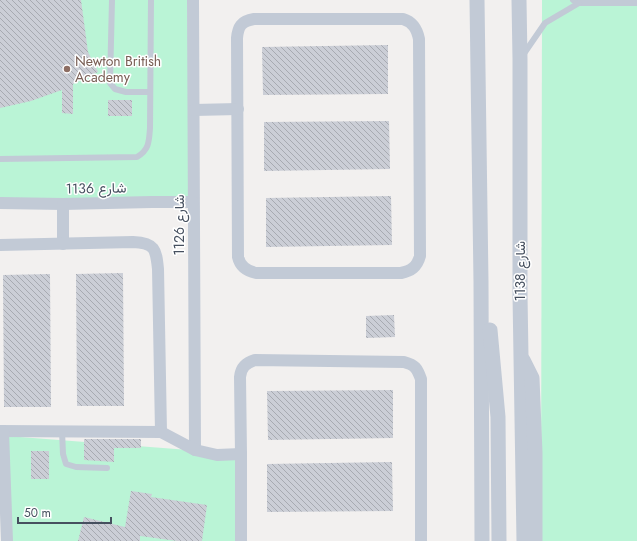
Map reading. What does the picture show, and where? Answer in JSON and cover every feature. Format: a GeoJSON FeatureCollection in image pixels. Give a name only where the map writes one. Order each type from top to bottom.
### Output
{"type":"FeatureCollection","features":[{"type":"Feature","properties":{"kind":"street","name":"شارع 1126"},"geometry":{"type":"LineString","coordinates":[[193,0],[195,450]]}},
{"type":"Feature","properties":{"kind":"street"},"geometry":{"type":"LineString","coordinates":[[477,0],[481,282],[482,541]]}},
{"type":"Feature","properties":{"kind":"street","name":"شارع 1138"},"geometry":{"type":"LineString","coordinates":[[519,0],[521,358],[524,541]]}},
{"type":"Feature","properties":{"kind":"street"},"geometry":{"type":"LineString","coordinates":[[254,19],[403,19],[407,20],[414,26],[419,39],[420,256],[412,269],[410,271],[400,273],[256,273],[245,269],[238,257],[238,109],[237,38],[238,32],[245,21],[254,19]]}},
{"type":"Feature","properties":{"kind":"street"},"geometry":{"type":"LineString","coordinates":[[194,110],[238,109]]}},
{"type":"Feature","properties":{"kind":"street","name":"شارع 1136"},"geometry":{"type":"LineString","coordinates":[[0,203],[63,204],[193,202]]}},
{"type":"Feature","properties":{"kind":"street"},"geometry":{"type":"LineString","coordinates":[[63,204],[63,244]]}},
{"type":"Feature","properties":{"kind":"street"},"geometry":{"type":"LineString","coordinates":[[0,245],[133,242],[145,243],[152,247],[156,256],[158,269],[161,432]]}},
{"type":"Feature","properties":{"kind":"street"},"geometry":{"type":"LineString","coordinates":[[481,282],[490,334],[498,417],[499,541]]}},
{"type":"Feature","properties":{"kind":"street"},"geometry":{"type":"LineString","coordinates":[[521,358],[532,378],[535,453],[535,541]]}},
{"type":"Feature","properties":{"kind":"street"},"geometry":{"type":"LineString","coordinates":[[241,541],[240,377],[242,369],[247,363],[255,360],[404,362],[415,366],[421,379],[421,541]]}},
{"type":"Feature","properties":{"kind":"street"},"geometry":{"type":"LineString","coordinates":[[7,541],[2,431],[161,432],[195,450],[217,455],[241,454]]}},
{"type":"Feature","properties":{"kind":"lane"},"geometry":{"type":"LineString","coordinates":[[112,0],[110,83],[115,89],[126,92],[150,92]]}},
{"type":"Feature","properties":{"kind":"lane"},"geometry":{"type":"LineString","coordinates":[[0,159],[137,157],[144,152],[149,142],[150,128],[151,0]]}},
{"type":"Feature","properties":{"kind":"lane"},"geometry":{"type":"LineString","coordinates":[[573,0],[579,3],[637,3]]}},
{"type":"Feature","properties":{"kind":"lane"},"geometry":{"type":"LineString","coordinates":[[520,59],[544,24],[579,3]]}},
{"type":"Feature","properties":{"kind":"lane"},"geometry":{"type":"LineString","coordinates":[[62,431],[63,454],[66,464],[76,467],[107,468]]}},
{"type":"Feature","properties":{"kind":"green space"},"geometry":{"type":"Polygon","coordinates":[[[0,0],[187,0],[193,202],[0,205],[0,0]]]}},
{"type":"Feature","properties":{"kind":"green space"},"geometry":{"type":"Polygon","coordinates":[[[542,0],[637,0],[637,541],[541,541],[542,0]]]}},
{"type":"Feature","properties":{"kind":"green space"},"geometry":{"type":"Polygon","coordinates":[[[7,436],[241,454],[242,541],[6,541],[7,436]]]}},
{"type":"Feature","properties":{"kind":"building"},"geometry":{"type":"Polygon","coordinates":[[[0,0],[81,0],[88,52],[98,72],[73,84],[73,114],[62,113],[62,90],[31,101],[0,108],[0,0]]]}},
{"type":"Feature","properties":{"kind":"building"},"geometry":{"type":"Polygon","coordinates":[[[388,45],[388,94],[263,95],[262,47],[388,45]]]}},
{"type":"Feature","properties":{"kind":"building"},"geometry":{"type":"Polygon","coordinates":[[[108,100],[132,100],[132,116],[108,116],[108,100]]]}},
{"type":"Feature","properties":{"kind":"building"},"geometry":{"type":"Polygon","coordinates":[[[389,121],[390,169],[264,171],[264,122],[389,121]]]}},
{"type":"Feature","properties":{"kind":"building"},"geometry":{"type":"Polygon","coordinates":[[[391,196],[392,245],[266,247],[266,198],[391,196]]]}},
{"type":"Feature","properties":{"kind":"building"},"geometry":{"type":"Polygon","coordinates":[[[123,273],[124,406],[77,406],[76,274],[123,273]]]}},
{"type":"Feature","properties":{"kind":"building"},"geometry":{"type":"Polygon","coordinates":[[[50,274],[51,407],[4,407],[3,275],[50,274]]]}},
{"type":"Feature","properties":{"kind":"building"},"geometry":{"type":"Polygon","coordinates":[[[394,315],[395,337],[366,338],[366,316],[394,315]]]}},
{"type":"Feature","properties":{"kind":"building"},"geometry":{"type":"Polygon","coordinates":[[[393,390],[393,438],[268,440],[267,391],[393,390]]]}},
{"type":"Feature","properties":{"kind":"building"},"geometry":{"type":"Polygon","coordinates":[[[84,439],[141,439],[141,448],[114,448],[114,462],[84,460],[84,439]]]}},
{"type":"Feature","properties":{"kind":"building"},"geometry":{"type":"Polygon","coordinates":[[[31,451],[49,451],[49,479],[31,479],[31,451]]]}},
{"type":"Feature","properties":{"kind":"building"},"geometry":{"type":"Polygon","coordinates":[[[392,462],[393,511],[267,512],[267,464],[392,462]]]}},
{"type":"Feature","properties":{"kind":"building"},"geometry":{"type":"Polygon","coordinates":[[[131,491],[152,494],[151,497],[207,505],[202,541],[177,541],[140,536],[140,541],[78,541],[84,517],[125,527],[131,491]]]}},
{"type":"Feature","properties":{"kind":"place","name":"Newton British Academy"},"geometry":{"type":"Point","coordinates":[67,69]}}]}
